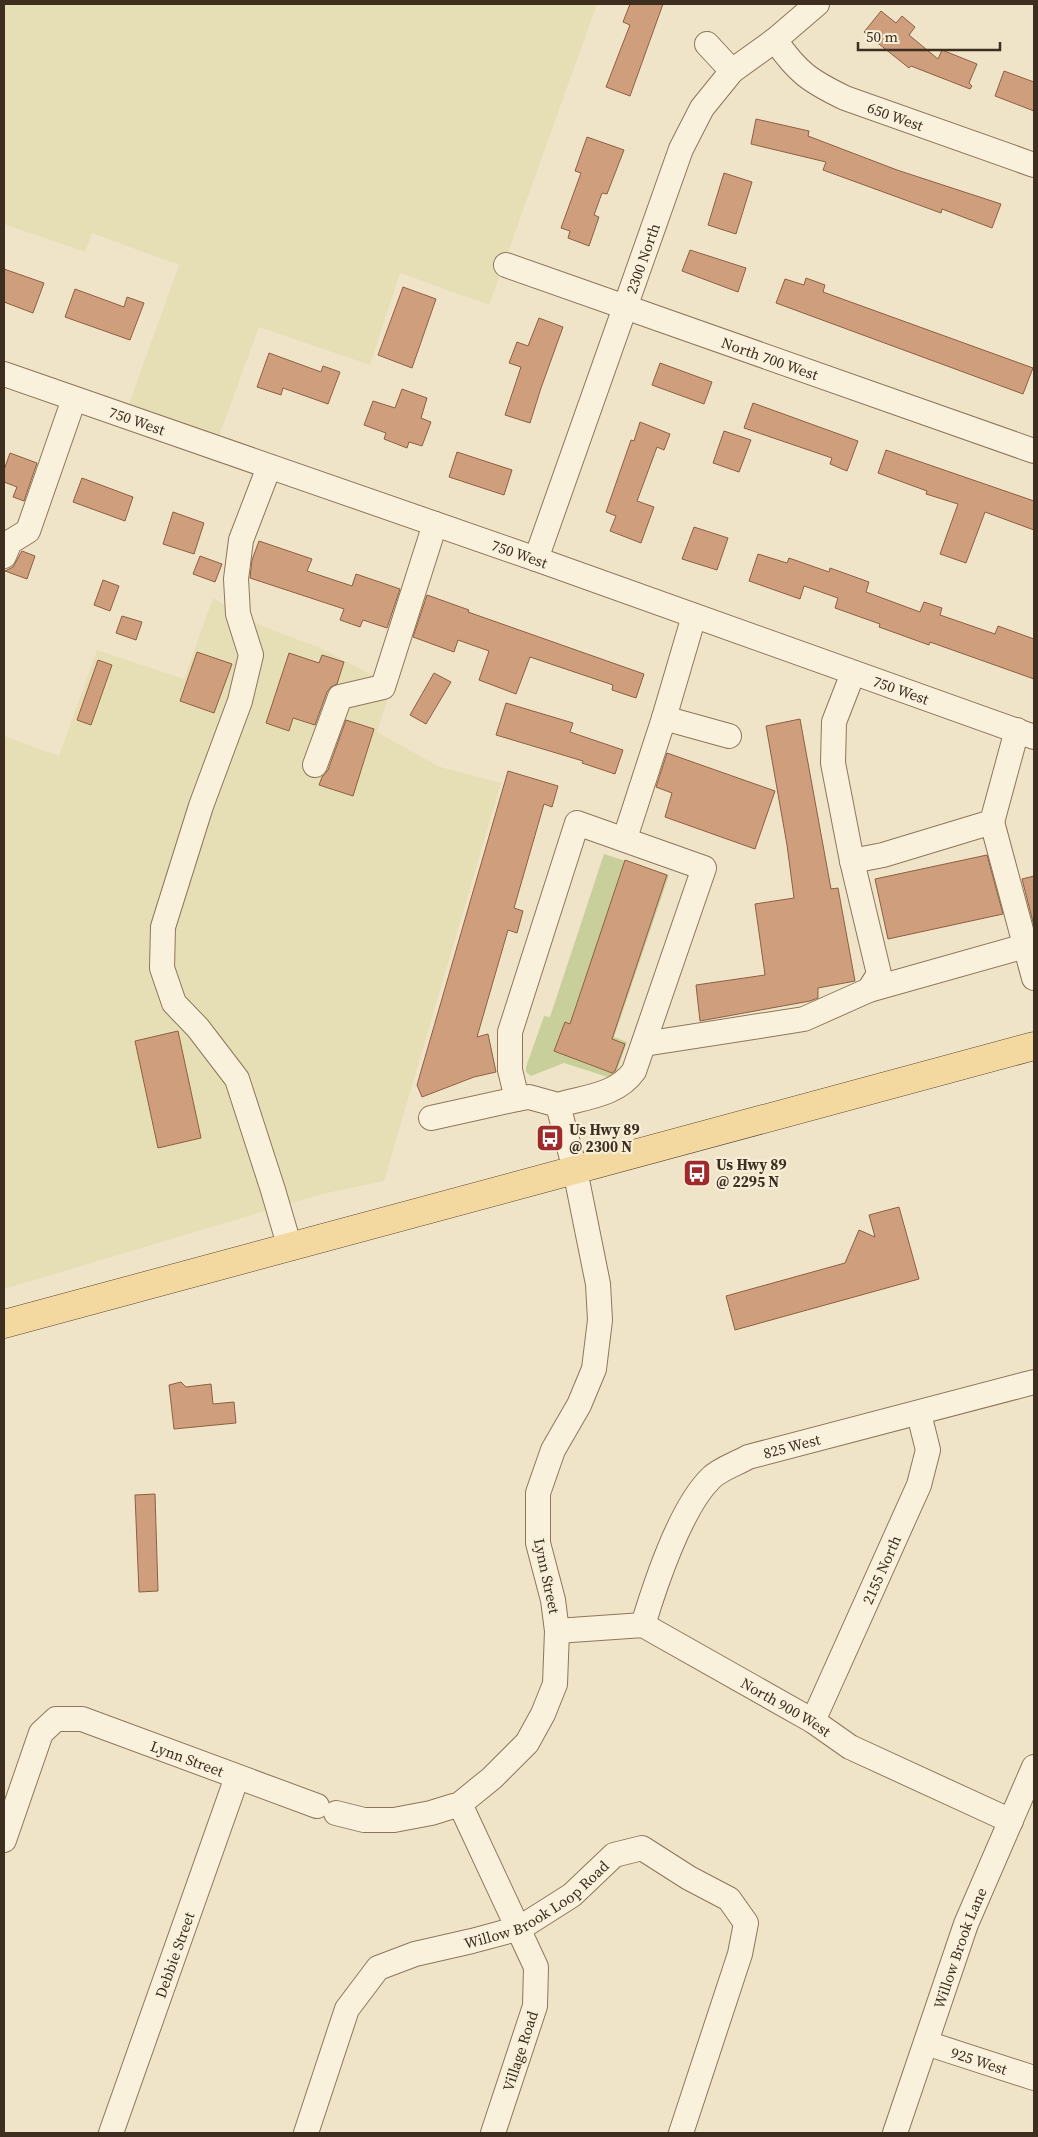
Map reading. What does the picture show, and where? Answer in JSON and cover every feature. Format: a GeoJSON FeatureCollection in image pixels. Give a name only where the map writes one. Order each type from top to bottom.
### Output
{"type":"FeatureCollection","features":[{"type":"Feature","properties":{"kind":"main road"},"geometry":{"type":"LineString","coordinates":[[4,1324],[1034,1046]]}},
{"type":"Feature","properties":{"kind":"street","name":"2300 North"},"geometry":{"type":"LineString","coordinates":[[536,559],[681,149],[702,108],[732,71],[775,40],[817,4]]}},
{"type":"Feature","properties":{"kind":"street","name":"650 West"},"geometry":{"type":"LineString","coordinates":[[775,40],[792,64],[815,83],[838,94],[1034,165]]}},
{"type":"Feature","properties":{"kind":"street"},"geometry":{"type":"LineString","coordinates":[[707,44],[732,71]]}},
{"type":"Feature","properties":{"kind":"street","name":"North 700 West"},"geometry":{"type":"LineString","coordinates":[[506,265],[1034,451]]}},
{"type":"Feature","properties":{"kind":"street","name":"750 West"},"geometry":{"type":"LineString","coordinates":[[4,374],[536,559],[1026,734]]}},
{"type":"Feature","properties":{"kind":"street"},"geometry":{"type":"LineString","coordinates":[[4,556],[10,542],[28,531],[74,398]]}},
{"type":"Feature","properties":{"kind":"street"},"geometry":{"type":"LineString","coordinates":[[269,466],[241,540],[236,579],[238,614],[251,655],[240,701],[201,806],[163,927],[162,968],[174,1003],[198,1028],[237,1079],[274,1190],[290,1248]]}},
{"type":"Feature","properties":{"kind":"street"},"geometry":{"type":"LineString","coordinates":[[315,765],[340,697],[383,687],[434,524]]}},
{"type":"Feature","properties":{"kind":"street"},"geometry":{"type":"LineString","coordinates":[[624,838],[664,718],[694,616]]}},
{"type":"Feature","properties":{"kind":"street"},"geometry":{"type":"LineString","coordinates":[[853,673],[834,722],[833,763],[852,861],[879,974],[870,990]]}},
{"type":"Feature","properties":{"kind":"street"},"geometry":{"type":"LineString","coordinates":[[664,718],[729,736]]}},
{"type":"Feature","properties":{"kind":"street"},"geometry":{"type":"LineString","coordinates":[[1026,734],[992,822],[1034,978]]}},
{"type":"Feature","properties":{"kind":"street"},"geometry":{"type":"LineString","coordinates":[[852,861],[883,854],[992,822]]}},
{"type":"Feature","properties":{"kind":"street"},"geometry":{"type":"LineString","coordinates":[[431,1118],[529,1097],[558,1105],[614,1090],[626,1082],[634,1071],[644,1044],[704,868],[624,838],[577,823],[510,1032],[510,1070],[517,1099]]}},
{"type":"Feature","properties":{"kind":"street"},"geometry":{"type":"LineString","coordinates":[[644,1044],[804,1020],[870,990],[1025,946]]}},
{"type":"Feature","properties":{"kind":"street","name":"Lynn Street"},"geometry":{"type":"LineString","coordinates":[[4,1840],[40,1733],[56,1719],[82,1719],[327,1810],[364,1820],[394,1820],[431,1813],[460,1804],[492,1778],[527,1743],[543,1714],[555,1684],[557,1630],[554,1600],[538,1543],[538,1493],[553,1450],[579,1404],[594,1369],[600,1320],[598,1284],[558,1105]]}},
{"type":"Feature","properties":{"kind":"street","name":"825 West"},"geometry":{"type":"LineString","coordinates":[[643,1625],[651,1598],[688,1509],[711,1478],[748,1458],[1034,1382]]}},
{"type":"Feature","properties":{"kind":"street","name":"2155 North"},"geometry":{"type":"LineString","coordinates":[[813,1721],[919,1486],[928,1450],[919,1414]]}},
{"type":"Feature","properties":{"kind":"street"},"geometry":{"type":"LineString","coordinates":[[557,1630],[643,1625]]}},
{"type":"Feature","properties":{"kind":"street","name":"North 900 West"},"geometry":{"type":"LineString","coordinates":[[643,1625],[813,1721],[850,1747],[1010,1820]]}},
{"type":"Feature","properties":{"kind":"street","name":"Willow Brook Lane"},"geometry":{"type":"LineString","coordinates":[[895,2133],[966,1924],[1034,1767]]}},
{"type":"Feature","properties":{"kind":"street","name":"Debbie Street"},"geometry":{"type":"LineString","coordinates":[[111,2133],[237,1777]]}},
{"type":"Feature","properties":{"kind":"street","name":"Village Road"},"geometry":{"type":"LineString","coordinates":[[460,1804],[520,1928],[536,1967],[535,2006],[493,2133]]}},
{"type":"Feature","properties":{"kind":"street","name":"Willow Brook Loop Road"},"geometry":{"type":"LineString","coordinates":[[306,2133],[347,2009],[378,1968],[415,1954],[472,1942],[520,1928],[572,1895],[614,1855],[642,1848],[689,1878],[730,1898],[746,1923],[741,1946],[681,2133]]}},
{"type":"Feature","properties":{"kind":"street","name":"925 West"},"geometry":{"type":"LineString","coordinates":[[926,2043],[1034,2078]]}},
{"type":"Feature","properties":{"kind":"shaded area"},"geometry":{"type":"Polygon","coordinates":[[[4,4],[597,4],[489,305],[400,273],[370,365],[259,327],[219,436],[129,404],[179,265],[92,233],[85,252],[4,224],[4,4]]]}},
{"type":"Feature","properties":{"kind":"shaded area"},"geometry":{"type":"Polygon","coordinates":[[[213,598],[262,626],[320,648],[392,685],[377,732],[440,767],[501,783],[384,1181],[322,1194],[4,1289],[4,736],[59,756],[97,650],[184,679],[213,598]]]}},
{"type":"Feature","properties":{"kind":"green space"},"geometry":{"type":"Polygon","coordinates":[[[604,854],[669,875],[614,1037],[627,1042],[614,1079],[564,1063],[531,1076],[526,1072],[526,1067],[544,1016],[550,1017],[604,854]]]}},
{"type":"Feature","properties":{"kind":"building"},"geometry":{"type":"Polygon","coordinates":[[[630,4],[663,4],[630,96],[606,87],[630,25],[623,22],[630,4]]]}},
{"type":"Feature","properties":{"kind":"building"},"geometry":{"type":"Polygon","coordinates":[[[881,11],[896,23],[902,16],[915,27],[909,35],[938,59],[942,50],[977,64],[969,83],[972,86],[970,89],[911,66],[909,68],[864,32],[881,11]]]}},
{"type":"Feature","properties":{"kind":"building"},"geometry":{"type":"Polygon","coordinates":[[[1004,71],[1034,82],[1034,111],[995,96],[1004,71]]]}},
{"type":"Feature","properties":{"kind":"building"},"geometry":{"type":"Polygon","coordinates":[[[756,119],[809,131],[808,136],[897,170],[1001,204],[992,228],[942,209],[941,213],[823,170],[826,162],[751,144],[756,119]]]}},
{"type":"Feature","properties":{"kind":"building"},"geometry":{"type":"Polygon","coordinates":[[[587,137],[624,150],[607,194],[602,193],[594,215],[599,217],[589,246],[568,238],[570,231],[561,228],[581,173],[575,171],[587,137]]]}},
{"type":"Feature","properties":{"kind":"building"},"geometry":{"type":"Polygon","coordinates":[[[724,173],[752,182],[736,234],[708,225],[724,173]]]}},
{"type":"Feature","properties":{"kind":"building"},"geometry":{"type":"Polygon","coordinates":[[[690,250],[746,268],[738,292],[682,271],[690,250]]]}},
{"type":"Feature","properties":{"kind":"building"},"geometry":{"type":"Polygon","coordinates":[[[4,269],[44,283],[33,313],[4,302],[4,269]]]}},
{"type":"Feature","properties":{"kind":"building"},"geometry":{"type":"Polygon","coordinates":[[[806,278],[825,285],[823,292],[1033,368],[1023,394],[776,303],[785,279],[804,285],[806,278]]]}},
{"type":"Feature","properties":{"kind":"building"},"geometry":{"type":"Polygon","coordinates":[[[403,287],[436,299],[412,368],[378,355],[403,287]]]}},
{"type":"Feature","properties":{"kind":"building"},"geometry":{"type":"Polygon","coordinates":[[[75,289],[124,307],[127,297],[144,303],[130,340],[65,317],[75,289]]]}},
{"type":"Feature","properties":{"kind":"building"},"geometry":{"type":"Polygon","coordinates":[[[539,318],[563,327],[530,423],[505,415],[521,367],[509,363],[517,342],[528,346],[539,318]]]}},
{"type":"Feature","properties":{"kind":"building"},"geometry":{"type":"Polygon","coordinates":[[[269,353],[321,372],[323,366],[340,372],[328,404],[283,388],[281,395],[257,387],[269,353]]]}},
{"type":"Feature","properties":{"kind":"building"},"geometry":{"type":"Polygon","coordinates":[[[660,363],[712,382],[704,404],[652,385],[660,363]]]}},
{"type":"Feature","properties":{"kind":"building"},"geometry":{"type":"Polygon","coordinates":[[[402,389],[427,398],[421,418],[431,422],[422,446],[409,442],[407,448],[384,439],[386,433],[364,425],[373,401],[395,408],[402,389]]]}},
{"type":"Feature","properties":{"kind":"building"},"geometry":{"type":"Polygon","coordinates":[[[753,403],[858,441],[847,471],[830,464],[832,458],[744,428],[753,403]]]}},
{"type":"Feature","properties":{"kind":"building"},"geometry":{"type":"Polygon","coordinates":[[[640,422],[670,434],[664,450],[657,447],[637,501],[654,507],[641,543],[610,531],[616,516],[606,512],[631,440],[634,441],[640,422]]]}},
{"type":"Feature","properties":{"kind":"building"},"geometry":{"type":"Polygon","coordinates":[[[724,431],[751,440],[739,472],[713,463],[724,431]]]}},
{"type":"Feature","properties":{"kind":"building"},"geometry":{"type":"Polygon","coordinates":[[[886,450],[1034,501],[1034,530],[985,512],[966,563],[940,554],[958,504],[926,494],[927,491],[878,473],[886,450]]]}},
{"type":"Feature","properties":{"kind":"building"},"geometry":{"type":"Polygon","coordinates":[[[457,452],[512,470],[504,495],[449,477],[457,452]]]}},
{"type":"Feature","properties":{"kind":"building"},"geometry":{"type":"Polygon","coordinates":[[[10,453],[37,463],[24,501],[13,497],[17,487],[4,482],[4,470],[10,453]]]}},
{"type":"Feature","properties":{"kind":"building"},"geometry":{"type":"Polygon","coordinates":[[[82,478],[133,497],[125,521],[73,502],[82,478]]]}},
{"type":"Feature","properties":{"kind":"building"},"geometry":{"type":"Polygon","coordinates":[[[173,512],[204,523],[194,554],[163,544],[173,512]]]}},
{"type":"Feature","properties":{"kind":"building"},"geometry":{"type":"Polygon","coordinates":[[[694,527],[728,538],[717,570],[682,559],[694,527]]]}},
{"type":"Feature","properties":{"kind":"building"},"geometry":{"type":"Polygon","coordinates":[[[259,541],[312,559],[307,571],[352,586],[356,574],[400,589],[387,628],[363,620],[360,627],[340,620],[344,609],[250,578],[252,560],[259,541]]]}},
{"type":"Feature","properties":{"kind":"building"},"geometry":{"type":"Polygon","coordinates":[[[22,551],[35,556],[27,579],[5,571],[13,567],[22,551]]]}},
{"type":"Feature","properties":{"kind":"building"},"geometry":{"type":"Polygon","coordinates":[[[758,554],[787,563],[789,558],[829,572],[830,568],[869,582],[866,592],[920,612],[924,602],[942,608],[940,615],[995,634],[998,626],[1034,639],[1034,679],[930,642],[929,645],[879,627],[880,624],[835,608],[838,598],[804,586],[800,599],[749,581],[758,554]]]}},
{"type":"Feature","properties":{"kind":"building"},"geometry":{"type":"Polygon","coordinates":[[[200,556],[222,564],[215,582],[193,574],[200,556]]]}},
{"type":"Feature","properties":{"kind":"building"},"geometry":{"type":"Polygon","coordinates":[[[103,580],[119,586],[110,611],[94,605],[103,580]]]}},
{"type":"Feature","properties":{"kind":"building"},"geometry":{"type":"Polygon","coordinates":[[[427,595],[469,610],[468,612],[644,674],[636,698],[612,690],[613,685],[530,657],[516,694],[479,680],[489,651],[458,640],[454,652],[413,637],[427,595]]]}},
{"type":"Feature","properties":{"kind":"building"},"geometry":{"type":"Polygon","coordinates":[[[122,616],[142,622],[136,640],[116,633],[122,616]]]}},
{"type":"Feature","properties":{"kind":"building"},"geometry":{"type":"Polygon","coordinates":[[[197,652],[232,664],[214,713],[180,701],[197,652]]]}},
{"type":"Feature","properties":{"kind":"building"},"geometry":{"type":"Polygon","coordinates":[[[289,653],[319,663],[322,655],[344,662],[337,684],[327,692],[315,725],[293,718],[289,731],[266,723],[289,653]]]}},
{"type":"Feature","properties":{"kind":"building"},"geometry":{"type":"Polygon","coordinates":[[[98,660],[112,665],[91,725],[77,720],[98,660]]]}},
{"type":"Feature","properties":{"kind":"building"},"geometry":{"type":"Polygon","coordinates":[[[434,673],[451,682],[426,724],[410,715],[434,673]]]}},
{"type":"Feature","properties":{"kind":"building"},"geometry":{"type":"Polygon","coordinates":[[[506,703],[573,723],[570,732],[623,750],[615,774],[582,763],[583,761],[496,735],[506,703]]]}},
{"type":"Feature","properties":{"kind":"building"},"geometry":{"type":"Polygon","coordinates":[[[800,719],[831,889],[838,888],[855,981],[818,988],[818,998],[810,1001],[700,1021],[696,985],[765,975],[755,904],[794,898],[787,845],[766,726],[800,719]]]}},
{"type":"Feature","properties":{"kind":"building"},"geometry":{"type":"Polygon","coordinates":[[[346,720],[374,729],[353,796],[319,785],[322,777],[328,770],[346,720]]]}},
{"type":"Feature","properties":{"kind":"building"},"geometry":{"type":"Polygon","coordinates":[[[667,753],[775,791],[755,849],[665,817],[672,793],[656,787],[667,753]]]}},
{"type":"Feature","properties":{"kind":"building"},"geometry":{"type":"Polygon","coordinates":[[[508,771],[558,786],[552,807],[544,804],[514,908],[523,911],[517,933],[508,930],[477,1037],[488,1034],[496,1072],[474,1077],[422,1097],[417,1085],[508,771]]]}},
{"type":"Feature","properties":{"kind":"building"},"geometry":{"type":"Polygon","coordinates":[[[987,855],[1003,914],[888,939],[875,879],[987,855]]]}},
{"type":"Feature","properties":{"kind":"building"},"geometry":{"type":"Polygon","coordinates":[[[625,860],[667,875],[612,1039],[625,1044],[615,1071],[612,1073],[554,1051],[565,1022],[570,1024],[625,860]]]}},
{"type":"Feature","properties":{"kind":"building"},"geometry":{"type":"Polygon","coordinates":[[[1034,876],[1034,926],[1022,879],[1034,876]]]}},
{"type":"Feature","properties":{"kind":"building"},"geometry":{"type":"Polygon","coordinates":[[[178,1031],[201,1138],[158,1148],[135,1041],[178,1031]]]}},
{"type":"Feature","properties":{"kind":"building"},"geometry":{"type":"Polygon","coordinates":[[[899,1207],[919,1279],[735,1330],[726,1296],[845,1263],[859,1230],[875,1237],[869,1215],[899,1207]]]}},
{"type":"Feature","properties":{"kind":"building"},"geometry":{"type":"Polygon","coordinates":[[[181,1382],[186,1387],[211,1384],[213,1404],[234,1402],[236,1423],[174,1429],[169,1385],[181,1382]]]}},
{"type":"Feature","properties":{"kind":"building"},"geometry":{"type":"Polygon","coordinates":[[[155,1494],[158,1591],[139,1592],[135,1495],[155,1494]]]}},
{"type":"Feature","properties":{"kind":"place","name":"Us Hwy 89 @ 2300 N"},"geometry":{"type":"Point","coordinates":[550,1138]}},
{"type":"Feature","properties":{"kind":"place","name":"Us Hwy 89 @ 2295 N"},"geometry":{"type":"Point","coordinates":[697,1173]}}]}
